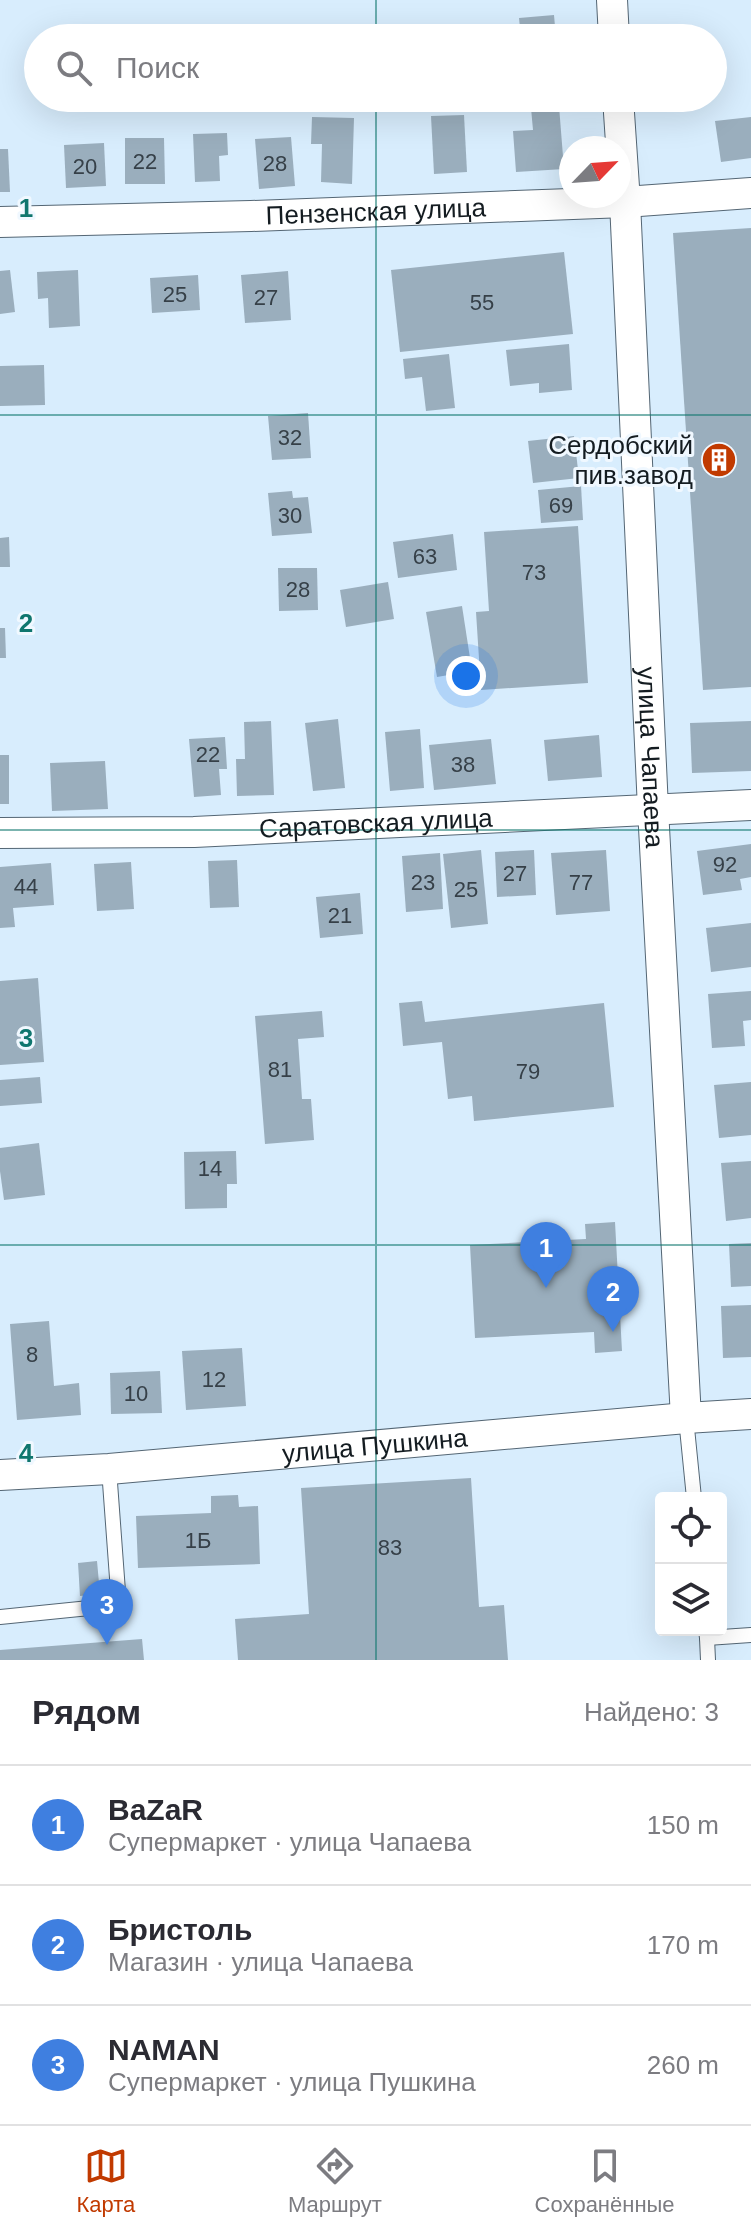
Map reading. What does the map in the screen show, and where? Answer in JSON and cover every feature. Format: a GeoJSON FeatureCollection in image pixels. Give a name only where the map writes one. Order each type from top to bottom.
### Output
{"type":"FeatureCollection","features":[{"type":"Feature","properties":{"kind":"street"},"geometry":{"type":"LineString","coordinates":[[612,0],[613,24]]}},
{"type":"Feature","properties":{"kind":"street","name":"улица Чапаева"},"geometry":{"type":"LineString","coordinates":[[619,112],[621,136]]}},
{"type":"Feature","properties":{"kind":"street","name":"Пензенская улица"},"geometry":{"type":"LineString","coordinates":[[631,202],[751,193]]}},
{"type":"Feature","properties":{"kind":"street","name":"Пензенская улица"},"geometry":{"type":"LineString","coordinates":[[0,222],[559,204]]}},
{"type":"Feature","properties":{"kind":"street","name":"улица Чапаева"},"geometry":{"type":"LineString","coordinates":[[625,208],[653,809],[686,1418]]}},
{"type":"Feature","properties":{"kind":"street","name":"Саратовская улица"},"geometry":{"type":"LineString","coordinates":[[0,833],[194,832],[751,805]]}},
{"type":"Feature","properties":{"kind":"street","name":"улица Пушкина"},"geometry":{"type":"LineString","coordinates":[[0,1475],[109,1469],[751,1414]]}},
{"type":"Feature","properties":{"kind":"street"},"geometry":{"type":"LineString","coordinates":[[0,1463],[0,1475]]}},
{"type":"Feature","properties":{"kind":"lane"},"geometry":{"type":"LineString","coordinates":[[686,1418],[693,1492]]}},
{"type":"Feature","properties":{"kind":"lane"},"geometry":{"type":"LineString","coordinates":[[0,1617],[119,1605],[109,1469]]}},
{"type":"Feature","properties":{"kind":"lane"},"geometry":{"type":"LineString","coordinates":[[727,1634],[751,1635]]}},
{"type":"Feature","properties":{"kind":"lane"},"geometry":{"type":"LineString","coordinates":[[707,1636],[708,1660]]}},
{"type":"Feature","properties":{"kind":"building"},"geometry":{"type":"Polygon","coordinates":[[[554,15],[555,24],[520,24],[519,18],[554,15]]]}},
{"type":"Feature","properties":{"kind":"building"},"geometry":{"type":"Polygon","coordinates":[[[531,112],[559,112],[559,169],[516,172],[513,131],[533,130],[531,112]]]}},
{"type":"Feature","properties":{"kind":"building"},"geometry":{"type":"Polygon","coordinates":[[[464,115],[467,172],[434,174],[431,116],[464,115]]]}},
{"type":"Feature","properties":{"kind":"building"},"geometry":{"type":"Polygon","coordinates":[[[312,117],[354,118],[352,184],[321,182],[322,144],[311,144],[312,117]]]}},
{"type":"Feature","properties":{"kind":"building"},"geometry":{"type":"Polygon","coordinates":[[[751,117],[751,158],[721,162],[715,121],[751,117]]]}},
{"type":"Feature","properties":{"kind":"building"},"geometry":{"type":"Polygon","coordinates":[[[227,133],[228,155],[219,156],[220,181],[195,182],[193,134],[227,133]]]}},
{"type":"Feature","properties":{"kind":"building"},"geometry":{"type":"Polygon","coordinates":[[[291,137],[295,186],[259,189],[255,139],[291,137]]]}},
{"type":"Feature","properties":{"kind":"building"},"geometry":{"type":"Polygon","coordinates":[[[125,138],[164,138],[165,184],[125,184],[125,138]]]}},
{"type":"Feature","properties":{"kind":"building"},"geometry":{"type":"Polygon","coordinates":[[[104,143],[106,186],[66,188],[64,145],[104,143]]]}},
{"type":"Feature","properties":{"kind":"building"},"geometry":{"type":"Polygon","coordinates":[[[0,149],[8,149],[10,192],[0,192],[0,149]]]}},
{"type":"Feature","properties":{"kind":"building","name":"Сердобский пив.завод"},"geometry":{"type":"Polygon","coordinates":[[[751,228],[751,687],[703,690],[673,233],[751,228]]]}},
{"type":"Feature","properties":{"kind":"building"},"geometry":{"type":"Polygon","coordinates":[[[564,252],[573,334],[400,352],[391,270],[564,252]]]}},
{"type":"Feature","properties":{"kind":"building"},"geometry":{"type":"Polygon","coordinates":[[[10,270],[15,312],[0,314],[0,271],[10,270]]]}},
{"type":"Feature","properties":{"kind":"building"},"geometry":{"type":"Polygon","coordinates":[[[78,270],[80,326],[49,328],[48,298],[38,299],[37,272],[78,270]]]}},
{"type":"Feature","properties":{"kind":"building"},"geometry":{"type":"Polygon","coordinates":[[[288,271],[291,320],[245,323],[241,275],[288,271]]]}},
{"type":"Feature","properties":{"kind":"building"},"geometry":{"type":"Polygon","coordinates":[[[198,275],[200,310],[152,313],[150,278],[198,275]]]}},
{"type":"Feature","properties":{"kind":"building"},"geometry":{"type":"Polygon","coordinates":[[[569,344],[572,390],[539,393],[539,383],[510,386],[506,350],[569,344]]]}},
{"type":"Feature","properties":{"kind":"building"},"geometry":{"type":"Polygon","coordinates":[[[449,354],[455,408],[426,411],[422,377],[405,379],[403,359],[449,354]]]}},
{"type":"Feature","properties":{"kind":"building"},"geometry":{"type":"Polygon","coordinates":[[[44,365],[45,405],[0,406],[0,366],[44,365]]]}},
{"type":"Feature","properties":{"kind":"building"},"geometry":{"type":"Polygon","coordinates":[[[308,413],[311,458],[272,460],[268,416],[308,413]]]}},
{"type":"Feature","properties":{"kind":"building"},"geometry":{"type":"Polygon","coordinates":[[[574,436],[579,478],[533,483],[528,441],[574,436]]]}},
{"type":"Feature","properties":{"kind":"building"},"geometry":{"type":"Polygon","coordinates":[[[581,486],[583,520],[541,523],[538,490],[581,486]]]}},
{"type":"Feature","properties":{"kind":"building"},"geometry":{"type":"Polygon","coordinates":[[[292,491],[293,498],[308,497],[312,533],[272,536],[268,493],[292,491]]]}},
{"type":"Feature","properties":{"kind":"building"},"geometry":{"type":"Polygon","coordinates":[[[578,526],[588,683],[481,690],[476,612],[489,611],[484,532],[578,526]]]}},
{"type":"Feature","properties":{"kind":"building"},"geometry":{"type":"Polygon","coordinates":[[[453,534],[457,570],[398,578],[393,542],[453,534]]]}},
{"type":"Feature","properties":{"kind":"building"},"geometry":{"type":"Polygon","coordinates":[[[9,537],[10,567],[0,567],[0,538],[9,537]]]}},
{"type":"Feature","properties":{"kind":"building"},"geometry":{"type":"Polygon","coordinates":[[[278,568],[317,568],[318,610],[279,611],[278,568]]]}},
{"type":"Feature","properties":{"kind":"building"},"geometry":{"type":"Polygon","coordinates":[[[388,582],[394,619],[346,627],[340,590],[388,582]]]}},
{"type":"Feature","properties":{"kind":"building"},"geometry":{"type":"Polygon","coordinates":[[[462,606],[472,671],[437,677],[426,612],[462,606]]]}},
{"type":"Feature","properties":{"kind":"building"},"geometry":{"type":"Polygon","coordinates":[[[0,628],[5,628],[6,658],[0,658],[0,628]]]}},
{"type":"Feature","properties":{"kind":"building"},"geometry":{"type":"Polygon","coordinates":[[[338,719],[345,788],[313,791],[305,723],[338,719]]]}},
{"type":"Feature","properties":{"kind":"building"},"geometry":{"type":"Polygon","coordinates":[[[271,721],[274,795],[237,796],[236,759],[245,759],[244,722],[271,721]]]}},
{"type":"Feature","properties":{"kind":"building"},"geometry":{"type":"Polygon","coordinates":[[[751,721],[751,771],[692,773],[690,723],[751,721]]]}},
{"type":"Feature","properties":{"kind":"building"},"geometry":{"type":"Polygon","coordinates":[[[420,729],[424,788],[390,791],[385,732],[420,729]]]}},
{"type":"Feature","properties":{"kind":"building"},"geometry":{"type":"Polygon","coordinates":[[[599,735],[602,777],[548,781],[544,740],[599,735]]]}},
{"type":"Feature","properties":{"kind":"building"},"geometry":{"type":"Polygon","coordinates":[[[225,737],[227,769],[219,769],[221,795],[194,797],[189,739],[225,737]]]}},
{"type":"Feature","properties":{"kind":"building"},"geometry":{"type":"Polygon","coordinates":[[[491,739],[496,784],[434,790],[429,745],[491,739]]]}},
{"type":"Feature","properties":{"kind":"building"},"geometry":{"type":"Polygon","coordinates":[[[0,755],[9,755],[9,804],[0,804],[0,755]]]}},
{"type":"Feature","properties":{"kind":"building"},"geometry":{"type":"Polygon","coordinates":[[[105,761],[108,809],[52,811],[50,763],[105,761]]]}},
{"type":"Feature","properties":{"kind":"building"},"geometry":{"type":"Polygon","coordinates":[[[751,844],[751,877],[740,879],[742,890],[703,895],[697,851],[751,844]]]}},
{"type":"Feature","properties":{"kind":"building"},"geometry":{"type":"Polygon","coordinates":[[[481,850],[488,924],[451,928],[443,854],[481,850]]]}},
{"type":"Feature","properties":{"kind":"building"},"geometry":{"type":"Polygon","coordinates":[[[534,850],[536,895],[497,897],[495,852],[534,850]]]}},
{"type":"Feature","properties":{"kind":"building"},"geometry":{"type":"Polygon","coordinates":[[[606,850],[610,911],[556,915],[551,853],[606,850]]]}},
{"type":"Feature","properties":{"kind":"building"},"geometry":{"type":"Polygon","coordinates":[[[440,853],[443,909],[406,912],[402,856],[440,853]]]}},
{"type":"Feature","properties":{"kind":"building"},"geometry":{"type":"Polygon","coordinates":[[[237,860],[239,907],[210,908],[208,861],[237,860]]]}},
{"type":"Feature","properties":{"kind":"building"},"geometry":{"type":"Polygon","coordinates":[[[131,862],[134,909],[97,911],[94,864],[131,862]]]}},
{"type":"Feature","properties":{"kind":"building"},"geometry":{"type":"Polygon","coordinates":[[[51,863],[54,905],[13,908],[15,927],[0,928],[0,867],[51,863]]]}},
{"type":"Feature","properties":{"kind":"building"},"geometry":{"type":"Polygon","coordinates":[[[360,893],[363,934],[320,938],[316,897],[360,893]]]}},
{"type":"Feature","properties":{"kind":"building"},"geometry":{"type":"Polygon","coordinates":[[[751,923],[751,967],[711,972],[706,928],[751,923]]]}},
{"type":"Feature","properties":{"kind":"building"},"geometry":{"type":"Polygon","coordinates":[[[38,978],[44,1062],[0,1065],[0,981],[38,978]]]}},
{"type":"Feature","properties":{"kind":"building"},"geometry":{"type":"Polygon","coordinates":[[[751,991],[751,1020],[743,1021],[745,1046],[712,1048],[708,994],[751,991]]]}},
{"type":"Feature","properties":{"kind":"building"},"geometry":{"type":"Polygon","coordinates":[[[422,1001],[425,1022],[604,1003],[614,1107],[474,1121],[472,1096],[448,1099],[442,1042],[403,1046],[399,1003],[422,1001]]]}},
{"type":"Feature","properties":{"kind":"building"},"geometry":{"type":"Polygon","coordinates":[[[322,1011],[324,1037],[298,1039],[302,1099],[311,1099],[314,1140],[265,1144],[255,1016],[322,1011]]]}},
{"type":"Feature","properties":{"kind":"building"},"geometry":{"type":"Polygon","coordinates":[[[40,1077],[42,1103],[0,1106],[0,1080],[40,1077]]]}},
{"type":"Feature","properties":{"kind":"building"},"geometry":{"type":"Polygon","coordinates":[[[751,1082],[751,1135],[719,1138],[714,1085],[751,1082]]]}},
{"type":"Feature","properties":{"kind":"building"},"geometry":{"type":"Polygon","coordinates":[[[39,1143],[45,1195],[4,1200],[0,1148],[39,1143]]]}},
{"type":"Feature","properties":{"kind":"building"},"geometry":{"type":"Polygon","coordinates":[[[236,1151],[237,1184],[227,1184],[227,1208],[185,1209],[184,1152],[236,1151]]]}},
{"type":"Feature","properties":{"kind":"building"},"geometry":{"type":"Polygon","coordinates":[[[751,1161],[751,1218],[726,1221],[721,1163],[751,1161]]]}},
{"type":"Feature","properties":{"kind":"building"},"geometry":{"type":"Polygon","coordinates":[[[615,1222],[622,1351],[595,1353],[594,1332],[475,1338],[470,1245],[586,1239],[585,1224],[615,1222]]]}},
{"type":"Feature","properties":{"kind":"building"},"geometry":{"type":"Polygon","coordinates":[[[751,1243],[751,1286],[731,1287],[729,1244],[751,1243]]]}},
{"type":"Feature","properties":{"kind":"building"},"geometry":{"type":"Polygon","coordinates":[[[751,1305],[751,1357],[723,1358],[721,1306],[751,1305]]]}},
{"type":"Feature","properties":{"kind":"building"},"geometry":{"type":"Polygon","coordinates":[[[49,1321],[54,1386],[79,1383],[81,1415],[17,1420],[10,1324],[49,1321]]]}},
{"type":"Feature","properties":{"kind":"building"},"geometry":{"type":"Polygon","coordinates":[[[242,1348],[246,1406],[186,1410],[182,1351],[242,1348]]]}},
{"type":"Feature","properties":{"kind":"building"},"geometry":{"type":"Polygon","coordinates":[[[160,1371],[162,1413],[111,1414],[110,1373],[160,1371]]]}},
{"type":"Feature","properties":{"kind":"building"},"geometry":{"type":"Polygon","coordinates":[[[471,1478],[479,1607],[504,1605],[508,1660],[238,1660],[235,1619],[309,1614],[301,1488],[471,1478]]]}},
{"type":"Feature","properties":{"kind":"building"},"geometry":{"type":"Polygon","coordinates":[[[238,1495],[239,1507],[258,1506],[260,1564],[138,1568],[136,1516],[211,1513],[211,1496],[238,1495]]]}},
{"type":"Feature","properties":{"kind":"building"},"geometry":{"type":"Polygon","coordinates":[[[97,1561],[100,1594],[80,1596],[78,1563],[97,1561]]]}},
{"type":"Feature","properties":{"kind":"building"},"geometry":{"type":"Polygon","coordinates":[[[142,1639],[144,1660],[0,1660],[0,1650],[142,1639]]]}},
{"type":"Feature","properties":{"kind":"place","name":"Сердобский пив.завод"},"geometry":{"type":"Point","coordinates":[719,460]}},
{"type":"Feature","properties":{"kind":"place","name":"BaZaR"},"geometry":{"type":"Point","coordinates":[546,1288]}},
{"type":"Feature","properties":{"kind":"place","name":"Бристоль"},"geometry":{"type":"Point","coordinates":[613,1332]}},
{"type":"Feature","properties":{"kind":"place","name":"NAMAN"},"geometry":{"type":"Point","coordinates":[107,1645]}}]}
